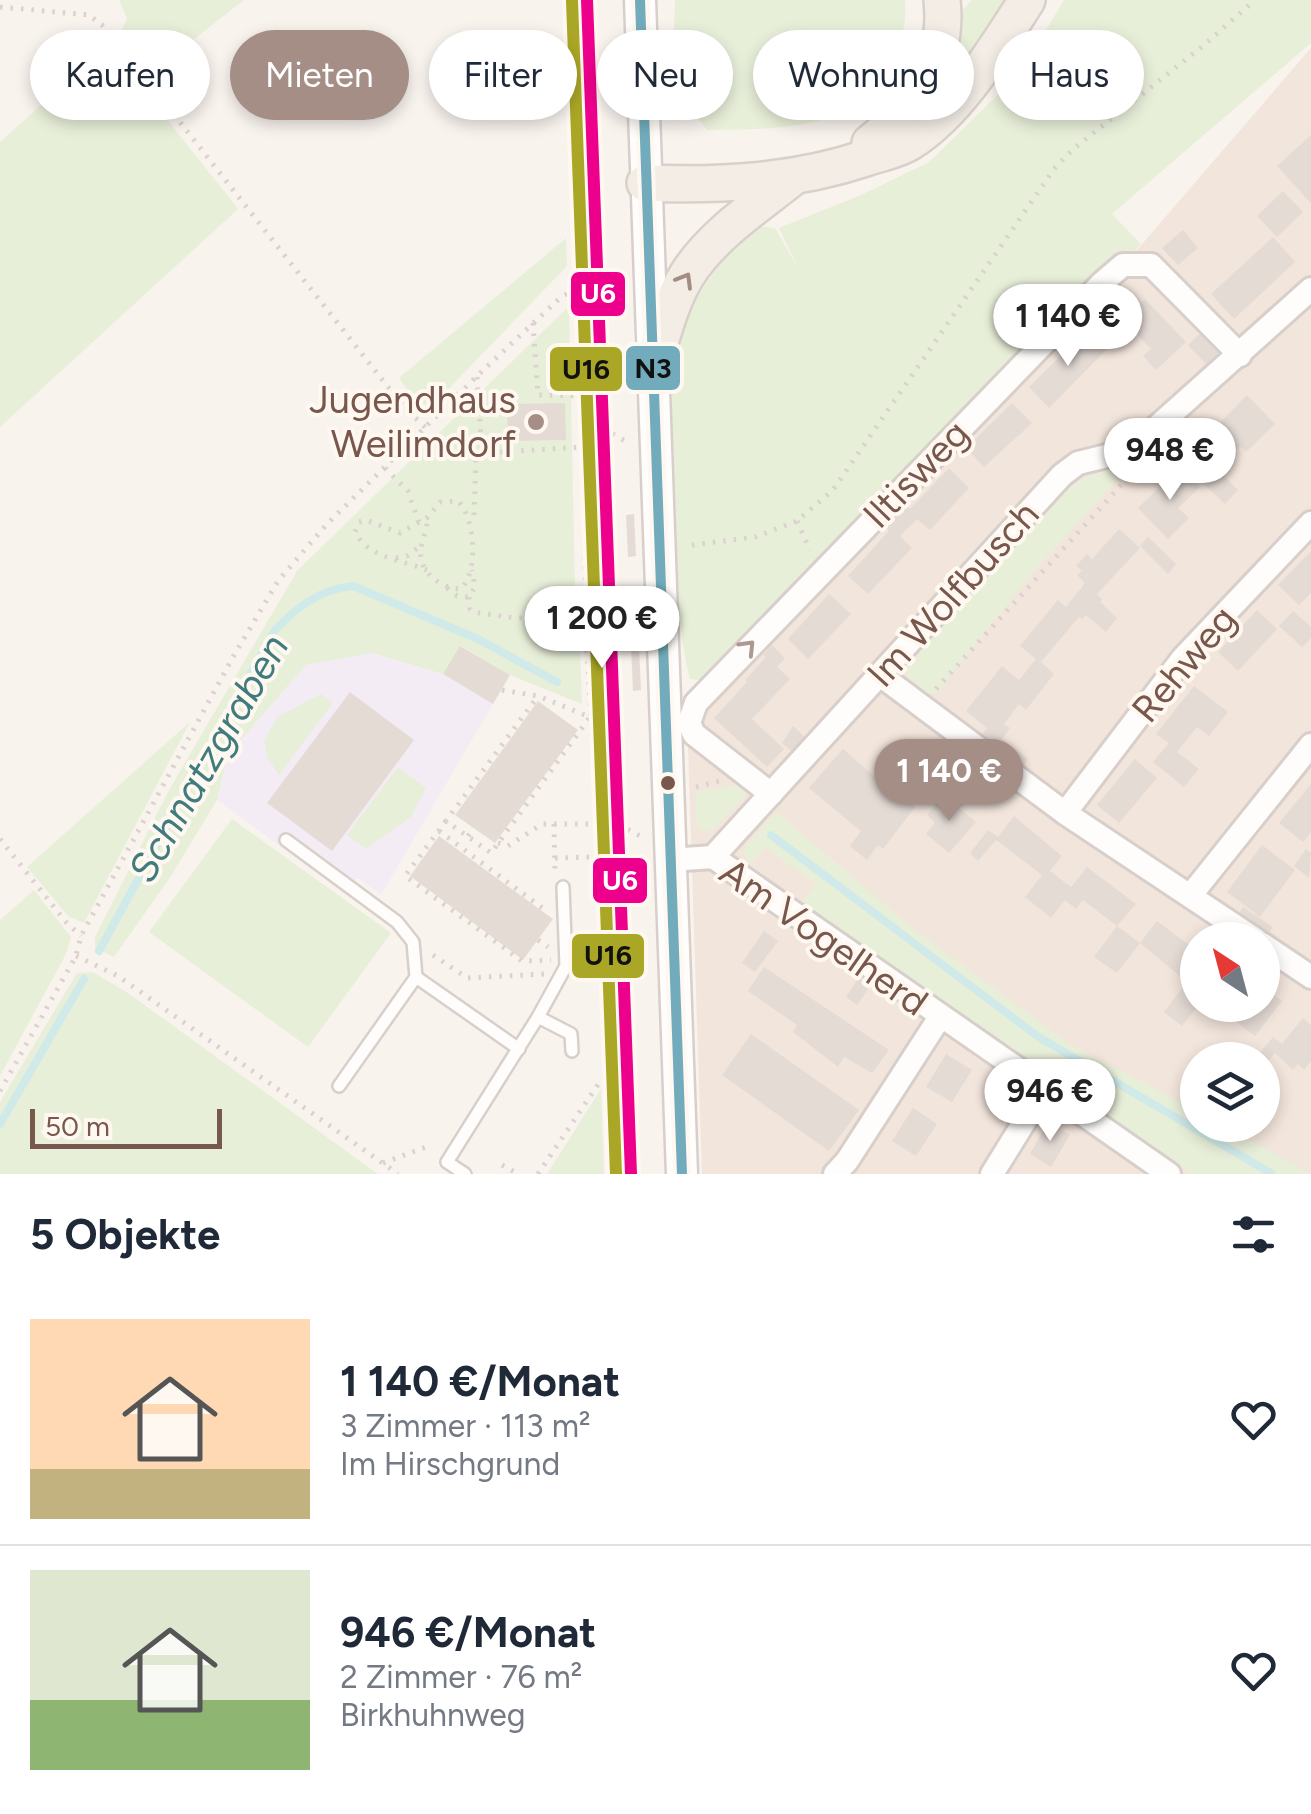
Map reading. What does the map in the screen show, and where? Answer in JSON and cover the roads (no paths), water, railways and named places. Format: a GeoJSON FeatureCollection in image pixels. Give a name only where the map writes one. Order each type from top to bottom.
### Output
{"type":"FeatureCollection","features":[{"type":"Feature","properties":{"kind":"main road"},"geometry":{"type":"LineString","coordinates":[[640,0],[682,1174]]}},
{"type":"Feature","properties":{"kind":"main road"},"geometry":{"type":"LineString","coordinates":[[840,166],[904,116],[939,49],[944,21],[942,0]]}},
{"type":"Feature","properties":{"kind":"main road"},"geometry":{"type":"LineString","coordinates":[[645,183],[741,183],[792,178],[909,143],[938,118],[976,75],[1027,0]]}},
{"type":"Feature","properties":{"kind":"main road"},"geometry":{"type":"LineString","coordinates":[[652,372],[677,293],[689,270],[731,228],[792,178]]}},
{"type":"Feature","properties":{"kind":"street","name":"Iltisweg"},"geometry":{"type":"LineString","coordinates":[[771,794],[694,734],[689,723],[696,704],[1102,282],[1124,266],[1151,264],[1240,355]]}},
{"type":"Feature","properties":{"kind":"street","name":"Im Wolfbusch"},"geometry":{"type":"LineString","coordinates":[[713,858],[1062,475],[1078,463],[1131,450],[1311,289]]}},
{"type":"Feature","properties":{"kind":"street","name":"Rehweg"},"geometry":{"type":"LineString","coordinates":[[1065,813],[1182,658],[1311,523]]}},
{"type":"Feature","properties":{"kind":"street"},"geometry":{"type":"LineString","coordinates":[[880,675],[1065,813],[1229,922]]}},
{"type":"Feature","properties":{"kind":"street"},"geometry":{"type":"LineString","coordinates":[[1190,896],[1311,745]]}},
{"type":"Feature","properties":{"kind":"street","name":"Am Vogelherd"},"geometry":{"type":"LineString","coordinates":[[670,860],[713,858],[1154,1170]]}},
{"type":"Feature","properties":{"kind":"street"},"geometry":{"type":"LineString","coordinates":[[1280,956],[1311,977]]}},
{"type":"Feature","properties":{"kind":"street"},"geometry":{"type":"LineString","coordinates":[[835,1174],[848,1161],[940,1017]]}},
{"type":"Feature","properties":{"kind":"street"},"geometry":{"type":"LineString","coordinates":[[992,1174],[1044,1090]]}},
{"type":"Feature","properties":{"kind":"lane"},"geometry":{"type":"LineString","coordinates":[[286,840],[396,922],[414,942],[416,977],[339,1086]]}},
{"type":"Feature","properties":{"kind":"lane"},"geometry":{"type":"LineString","coordinates":[[465,1174],[448,1162],[538,1017],[564,966],[563,886]]}},
{"type":"Feature","properties":{"kind":"lane"},"geometry":{"type":"LineString","coordinates":[[416,977],[519,1049]]}},
{"type":"Feature","properties":{"kind":"lane"},"geometry":{"type":"LineString","coordinates":[[538,1017],[571,1034],[572,1051]]}},
{"type":"Feature","properties":{"kind":"waterway","name":"Schnatzgraben"},"geometry":{"type":"LineString","coordinates":[[99,951],[274,631],[310,601],[353,586],[478,639],[557,682]]}},
{"type":"Feature","properties":{"kind":"waterway","name":"Schnatzgraben"},"geometry":{"type":"LineString","coordinates":[[771,835],[1037,1036],[1272,1174]]}},
{"type":"Feature","properties":{"kind":"waterway","name":"Schnatzgraben"},"geometry":{"type":"LineString","coordinates":[[0,1124],[84,979]]}},
{"type":"Feature","properties":{"kind":"place","name":"Jugendhaus Weilimdorf"},"geometry":{"type":"Point","coordinates":[536,422]}}]}
